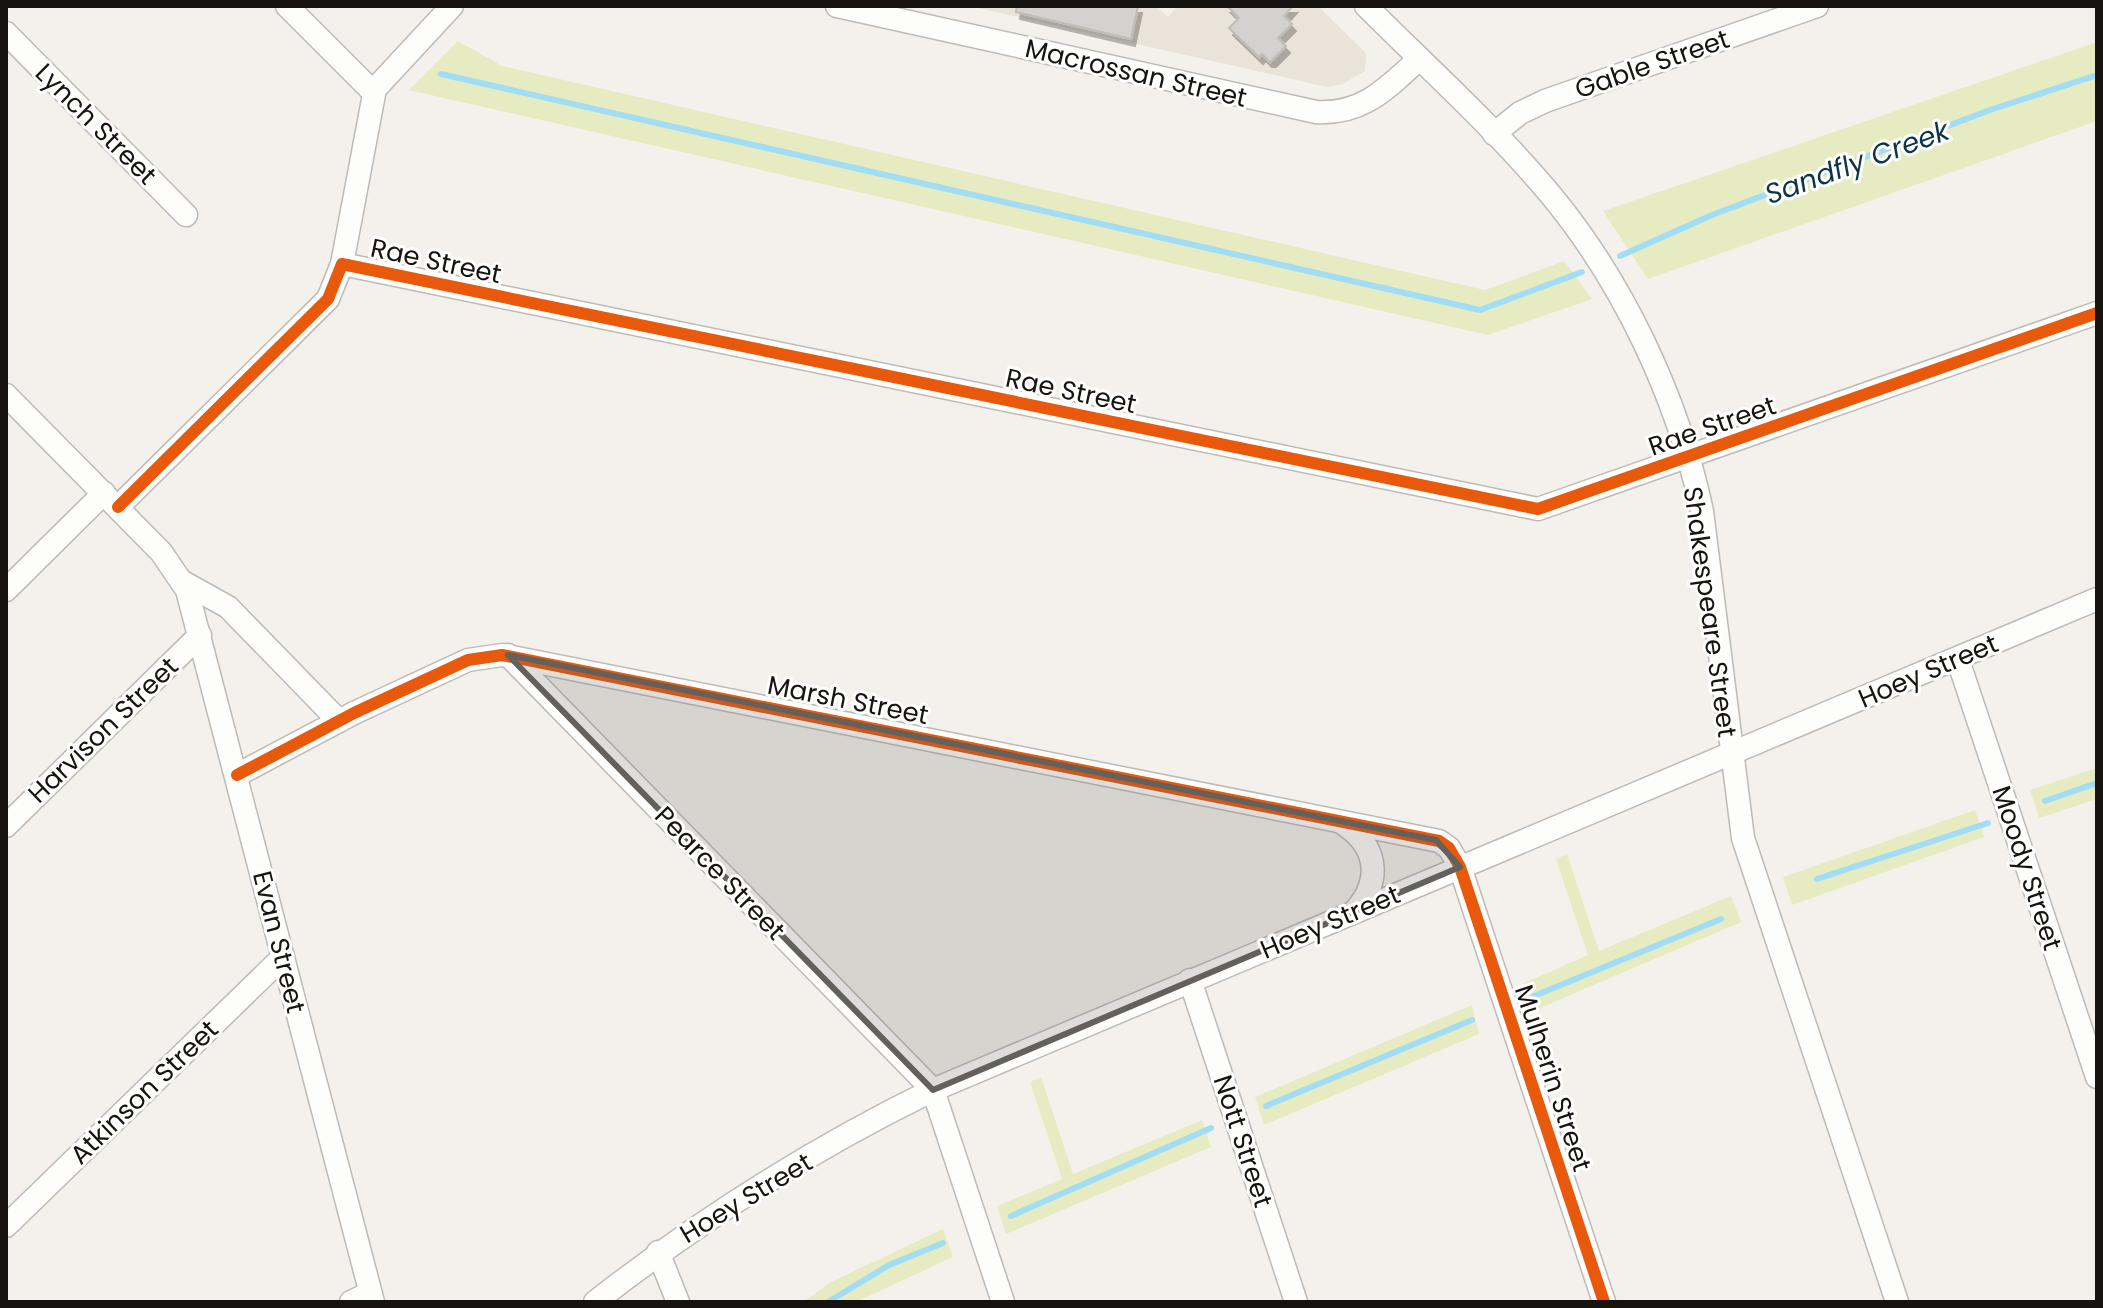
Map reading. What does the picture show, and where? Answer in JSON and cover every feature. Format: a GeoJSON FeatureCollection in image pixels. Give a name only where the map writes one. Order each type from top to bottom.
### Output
{"type":"FeatureCollection","features":[{"type":"Feature","properties":{"kind":"street"},"geometry":{"type":"LineString","coordinates":[[287,6],[374,93]]}},
{"type":"Feature","properties":{"kind":"street"},"geometry":{"type":"LineString","coordinates":[[342,264],[374,93],[383,76],[452,6]]}},
{"type":"Feature","properties":{"kind":"street","name":"Macrossan Street"},"geometry":{"type":"LineString","coordinates":[[837,6],[1316,112],[1344,112],[1363,106],[1419,59]]}},
{"type":"Feature","properties":{"kind":"street","name":"Shakespeare Street"},"geometry":{"type":"LineString","coordinates":[[1366,6],[1548,192],[1588,245],[1616,290],[1655,372],[1688,459],[1704,528],[1729,753],[1743,838],[1897,1302]]}},
{"type":"Feature","properties":{"kind":"street","name":"Gable Street"},"geometry":{"type":"LineString","coordinates":[[1494,134],[1520,113],[1545,101],[1817,6]]}},
{"type":"Feature","properties":{"kind":"street","name":"Lynch Street"},"geometry":{"type":"LineString","coordinates":[[6,33],[186,215]]}},
{"type":"Feature","properties":{"kind":"street","name":"Rae Street"},"geometry":{"type":"LineString","coordinates":[[6,590],[111,500],[328,299],[342,264],[1538,509],[1688,459],[2097,313]]}},
{"type":"Feature","properties":{"kind":"street","name":"Evan Street"},"geometry":{"type":"LineString","coordinates":[[6,395],[169,560],[183,582],[237,775],[365,1299]]}},
{"type":"Feature","properties":{"kind":"street","name":"Evan Street"},"geometry":{"type":"LineString","coordinates":[[183,582],[228,607],[339,721]]}},
{"type":"Feature","properties":{"kind":"street","name":"Hoey Street"},"geometry":{"type":"LineString","coordinates":[[595,1302],[658,1252],[888,1113],[933,1090],[2097,599]]}},
{"type":"Feature","properties":{"kind":"street","name":"Harvison Street"},"geometry":{"type":"LineString","coordinates":[[6,826],[200,635]]}},
{"type":"Feature","properties":{"kind":"street","name":"Marsh Street"},"geometry":{"type":"LineString","coordinates":[[237,775],[339,721],[476,657],[508,655],[1439,841],[1450,850],[1460,867]]}},
{"type":"Feature","properties":{"kind":"street","name":"Pearce Street"},"geometry":{"type":"LineString","coordinates":[[508,655],[933,1090]]}},
{"type":"Feature","properties":{"kind":"street","name":"Moody Street"},"geometry":{"type":"LineString","coordinates":[[1958,660],[2097,1077]]}},
{"type":"Feature","properties":{"kind":"street"},"geometry":{"type":"LineString","coordinates":[[1334,820],[1354,832],[1373,859],[1371,886],[1354,912]]}},
{"type":"Feature","properties":{"kind":"street","name":"Mulherin Street"},"geometry":{"type":"LineString","coordinates":[[1460,867],[1604,1302]]}},
{"type":"Feature","properties":{"kind":"street","name":"Atkinson Street"},"geometry":{"type":"LineString","coordinates":[[6,1226],[283,957]]}},
{"type":"Feature","properties":{"kind":"street","name":"Nott Street"},"geometry":{"type":"LineString","coordinates":[[1190,980],[1296,1302]]}},
{"type":"Feature","properties":{"kind":"street"},"geometry":{"type":"LineString","coordinates":[[933,1090],[1003,1302]]}},
{"type":"Feature","properties":{"kind":"street"},"geometry":{"type":"LineString","coordinates":[[658,1252],[678,1302]]}},
{"type":"Feature","properties":{"kind":"highlighted area"},"geometry":{"type":"Polygon","coordinates":[[[508,655],[1436,840],[1460,867],[933,1090],[508,655]]]}},
{"type":"Feature","properties":{"kind":"shaded area"},"geometry":{"type":"Polygon","coordinates":[[[969,6],[1156,6],[1168,17],[1178,6],[1318,6],[1366,53],[1365,71],[1343,84],[1327,87],[969,6]]]}},
{"type":"Feature","properties":{"kind":"green space"},"geometry":{"type":"Polygon","coordinates":[[[458,41],[502,66],[1485,290],[1564,261],[1592,299],[1488,335],[409,90],[458,41]]]}},
{"type":"Feature","properties":{"kind":"green space"},"geometry":{"type":"Polygon","coordinates":[[[2097,42],[2097,121],[1648,279],[1603,211],[2097,42]]]}},
{"type":"Feature","properties":{"kind":"green space"},"geometry":{"type":"Polygon","coordinates":[[[2097,768],[2097,799],[2039,818],[2030,790],[2097,768]]]}},
{"type":"Feature","properties":{"kind":"green space"},"geometry":{"type":"Polygon","coordinates":[[[1975,810],[1984,837],[1792,905],[1783,877],[1975,810]]]}},
{"type":"Feature","properties":{"kind":"green space"},"geometry":{"type":"Polygon","coordinates":[[[1567,854],[1599,951],[1731,896],[1741,922],[1533,1011],[1524,983],[1588,955],[1556,859],[1567,854]]]}},
{"type":"Feature","properties":{"kind":"green space"},"geometry":{"type":"Polygon","coordinates":[[[1472,1005],[1479,1034],[1264,1125],[1255,1097],[1472,1005]]]}},
{"type":"Feature","properties":{"kind":"green space"},"geometry":{"type":"Polygon","coordinates":[[[1041,1077],[1073,1174],[1202,1120],[1211,1147],[1006,1234],[997,1206],[1062,1179],[1030,1082],[1041,1077]]]}},
{"type":"Feature","properties":{"kind":"green space"},"geometry":{"type":"Polygon","coordinates":[[[943,1229],[953,1257],[856,1302],[803,1302],[831,1282],[943,1229]]]}},
{"type":"Feature","properties":{"kind":"building"},"geometry":{"type":"Polygon","coordinates":[[[1017,6],[1138,6],[1131,39],[1016,12],[1017,6]]]}},
{"type":"Feature","properties":{"kind":"building"},"geometry":{"type":"Polygon","coordinates":[[[1227,6],[1293,6],[1284,16],[1292,24],[1278,38],[1286,46],[1270,62],[1262,54],[1259,57],[1229,28],[1239,18],[1227,6]]]}},
{"type":"Feature","properties":{"kind":"waterway"},"geometry":{"type":"LineString","coordinates":[[441,74],[1480,310],[1582,272]]}},
{"type":"Feature","properties":{"kind":"waterway","name":"Sandfly Creek"},"geometry":{"type":"LineString","coordinates":[[1620,256],[1712,215],[1990,110],[2097,75]]}},
{"type":"Feature","properties":{"kind":"waterway"},"geometry":{"type":"LineString","coordinates":[[2045,801],[2097,783]]}},
{"type":"Feature","properties":{"kind":"waterway"},"geometry":{"type":"LineString","coordinates":[[1817,879],[1988,823]]}},
{"type":"Feature","properties":{"kind":"waterway"},"geometry":{"type":"LineString","coordinates":[[1534,996],[1721,919]]}},
{"type":"Feature","properties":{"kind":"waterway"},"geometry":{"type":"LineString","coordinates":[[1266,1106],[1472,1020]]}},
{"type":"Feature","properties":{"kind":"waterway"},"geometry":{"type":"LineString","coordinates":[[1011,1216],[1211,1128]]}},
{"type":"Feature","properties":{"kind":"waterway"},"geometry":{"type":"LineString","coordinates":[[828,1302],[889,1265],[943,1243]]}},
{"type":"Feature","properties":{"kind":"cycle path"},"geometry":{"type":"LineString","coordinates":[[118,507],[328,299],[342,264],[1538,509],[2097,313]]}},
{"type":"Feature","properties":{"kind":"cycle path"},"geometry":{"type":"LineString","coordinates":[[237,775],[354,713],[468,660],[502,655],[1439,841],[1449,848],[1460,867],[1604,1302]]}}]}
